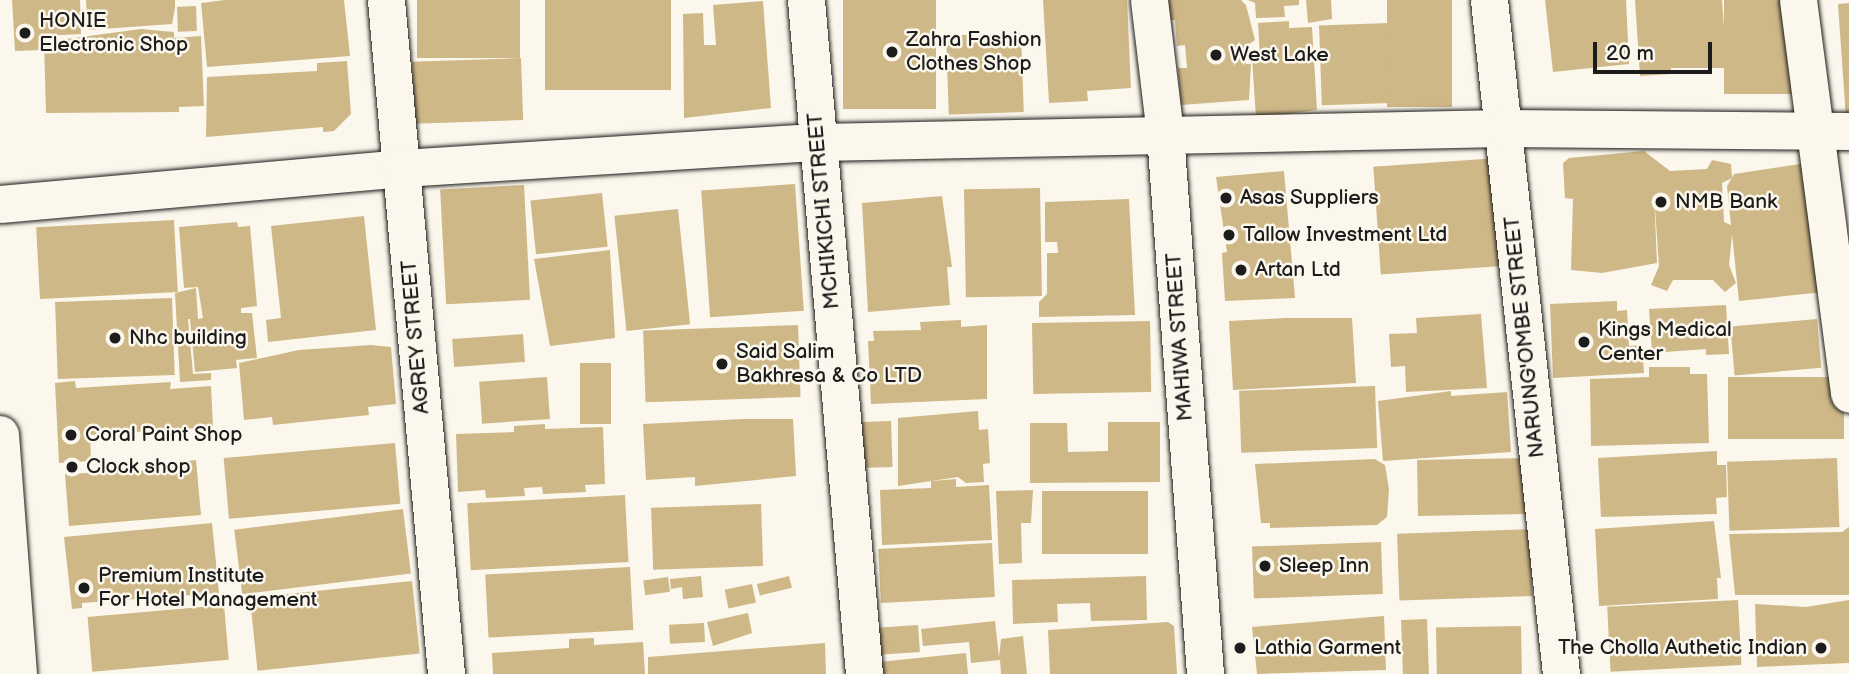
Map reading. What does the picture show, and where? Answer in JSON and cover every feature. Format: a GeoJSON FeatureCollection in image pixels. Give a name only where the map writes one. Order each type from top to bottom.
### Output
{"type":"FeatureCollection","features":[{"type":"Feature","properties":{"kind":"main road"},"geometry":{"type":"LineString","coordinates":[[0,435],[18,674]]}},
{"type":"Feature","properties":{"kind":"street","name":"AGREY STREET"},"geometry":{"type":"LineString","coordinates":[[386,0],[446,674]]}},
{"type":"Feature","properties":{"kind":"street","name":"MCHIKICHI STREET"},"geometry":{"type":"LineString","coordinates":[[806,0],[864,674]]}},
{"type":"Feature","properties":{"kind":"street","name":"MAHIWA STREET"},"geometry":{"type":"LineString","coordinates":[[1149,0],[1165,134],[1205,674]]}},
{"type":"Feature","properties":{"kind":"street","name":"NARUNG'OMBE STREET"},"geometry":{"type":"LineString","coordinates":[[1489,0],[1562,674]]}},
{"type":"Feature","properties":{"kind":"street"},"geometry":{"type":"LineString","coordinates":[[1798,0],[1812,131],[1849,394]]}},
{"type":"Feature","properties":{"kind":"street"},"geometry":{"type":"LineString","coordinates":[[0,204],[401,168],[819,142],[1503,128],[1849,131]]}},
{"type":"Feature","properties":{"kind":"building"},"geometry":{"type":"Polygon","coordinates":[[[12,0],[80,0],[81,34],[41,36],[42,50],[15,51],[12,0]]]}},
{"type":"Feature","properties":{"kind":"building"},"geometry":{"type":"Polygon","coordinates":[[[86,0],[175,0],[175,8],[172,24],[88,30],[86,0]]]}},
{"type":"Feature","properties":{"kind":"building"},"geometry":{"type":"Polygon","coordinates":[[[225,0],[344,0],[350,56],[207,67],[201,3],[225,0]]]}},
{"type":"Feature","properties":{"kind":"building"},"geometry":{"type":"Polygon","coordinates":[[[417,0],[520,0],[520,58],[417,58],[417,0]]]}},
{"type":"Feature","properties":{"kind":"building"},"geometry":{"type":"Polygon","coordinates":[[[545,0],[671,0],[671,90],[545,90],[545,0]]]}},
{"type":"Feature","properties":{"kind":"building","name":"Zahra Fashion Clothes Shop"},"geometry":{"type":"Polygon","coordinates":[[[843,0],[936,0],[936,109],[843,109],[843,0]]]}},
{"type":"Feature","properties":{"kind":"building"},"geometry":{"type":"Polygon","coordinates":[[[1043,0],[1127,0],[1131,88],[1087,91],[1088,101],[1049,103],[1043,0]]]}},
{"type":"Feature","properties":{"kind":"building","name":"West Lake"},"geometry":{"type":"Polygon","coordinates":[[[1163,0],[1241,0],[1246,5],[1255,40],[1245,47],[1246,64],[1251,64],[1249,100],[1181,105],[1178,68],[1187,68],[1185,45],[1177,46],[1175,20],[1164,20],[1163,0]]]}},
{"type":"Feature","properties":{"kind":"building"},"geometry":{"type":"Polygon","coordinates":[[[1248,0],[1299,0],[1299,5],[1284,6],[1285,17],[1256,18],[1255,3],[1248,0]]]}},
{"type":"Feature","properties":{"kind":"building"},"geometry":{"type":"Polygon","coordinates":[[[1306,0],[1331,0],[1332,19],[1308,23],[1306,0]]]}},
{"type":"Feature","properties":{"kind":"building"},"geometry":{"type":"Polygon","coordinates":[[[1387,0],[1452,0],[1452,107],[1387,107],[1387,0]]]}},
{"type":"Feature","properties":{"kind":"building"},"geometry":{"type":"Polygon","coordinates":[[[1545,0],[1626,0],[1629,64],[1553,72],[1545,0]]]}},
{"type":"Feature","properties":{"kind":"building"},"geometry":{"type":"Polygon","coordinates":[[[1635,0],[1722,0],[1727,68],[1671,68],[1671,74],[1640,76],[1635,0]]]}},
{"type":"Feature","properties":{"kind":"building"},"geometry":{"type":"Polygon","coordinates":[[[1724,0],[1794,0],[1794,94],[1724,94],[1724,0]]]}},
{"type":"Feature","properties":{"kind":"building"},"geometry":{"type":"Polygon","coordinates":[[[763,1],[771,108],[684,118],[683,14],[703,13],[704,45],[716,45],[713,5],[763,1]]]}},
{"type":"Feature","properties":{"kind":"building"},"geometry":{"type":"Polygon","coordinates":[[[1849,3],[1849,133],[1847,133],[1838,4],[1849,3]]]}},
{"type":"Feature","properties":{"kind":"building"},"geometry":{"type":"Polygon","coordinates":[[[196,6],[197,31],[178,32],[177,7],[196,6]]]}},
{"type":"Feature","properties":{"kind":"building"},"geometry":{"type":"Polygon","coordinates":[[[1289,21],[1289,28],[1312,27],[1317,110],[1256,118],[1252,58],[1260,58],[1258,23],[1289,21]]]}},
{"type":"Feature","properties":{"kind":"building"},"geometry":{"type":"Polygon","coordinates":[[[1388,23],[1391,103],[1322,105],[1319,25],[1388,23]]]}},
{"type":"Feature","properties":{"kind":"building"},"geometry":{"type":"Polygon","coordinates":[[[141,29],[174,32],[174,38],[201,36],[204,106],[179,107],[179,112],[46,113],[44,42],[141,29]]]}},
{"type":"Feature","properties":{"kind":"building"},"geometry":{"type":"Polygon","coordinates":[[[1021,33],[1024,112],[949,115],[946,36],[1021,33]]]}},
{"type":"Feature","properties":{"kind":"building"},"geometry":{"type":"Polygon","coordinates":[[[521,58],[523,120],[414,124],[412,62],[521,58]]]}},
{"type":"Feature","properties":{"kind":"building"},"geometry":{"type":"Polygon","coordinates":[[[347,61],[351,114],[334,131],[323,132],[323,127],[206,137],[207,77],[317,71],[317,63],[347,61]]]}},
{"type":"Feature","properties":{"kind":"building"},"geometry":{"type":"Polygon","coordinates":[[[1644,151],[1670,171],[1707,169],[1712,160],[1731,164],[1732,178],[1722,183],[1724,222],[1733,226],[1729,265],[1736,283],[1725,292],[1713,280],[1673,280],[1667,291],[1651,285],[1659,266],[1654,194],[1657,263],[1602,273],[1571,270],[1573,199],[1565,198],[1563,163],[1569,158],[1644,151]]]}},
{"type":"Feature","properties":{"kind":"building"},"geometry":{"type":"Polygon","coordinates":[[[1498,158],[1506,266],[1381,274],[1373,167],[1498,158]]]}},
{"type":"Feature","properties":{"kind":"building"},"geometry":{"type":"Polygon","coordinates":[[[1807,163],[1824,292],[1739,301],[1727,186],[1734,174],[1807,163]]]}},
{"type":"Feature","properties":{"kind":"building"},"geometry":{"type":"Polygon","coordinates":[[[1284,171],[1295,298],[1225,301],[1222,253],[1227,252],[1216,177],[1284,171]]]}},
{"type":"Feature","properties":{"kind":"building"},"geometry":{"type":"Polygon","coordinates":[[[795,184],[804,311],[710,317],[701,191],[795,184]]]}},
{"type":"Feature","properties":{"kind":"building"},"geometry":{"type":"Polygon","coordinates":[[[524,185],[530,300],[446,304],[440,189],[524,185]]]}},
{"type":"Feature","properties":{"kind":"building"},"geometry":{"type":"Polygon","coordinates":[[[1040,188],[1042,296],[966,297],[964,189],[1040,188]]]}},
{"type":"Feature","properties":{"kind":"building"},"geometry":{"type":"Polygon","coordinates":[[[602,193],[608,247],[536,254],[530,201],[602,193]]]}},
{"type":"Feature","properties":{"kind":"building"},"geometry":{"type":"Polygon","coordinates":[[[942,196],[952,267],[947,267],[950,305],[868,312],[862,203],[942,196]]]}},
{"type":"Feature","properties":{"kind":"building"},"geometry":{"type":"Polygon","coordinates":[[[1129,199],[1135,315],[1039,317],[1039,302],[1047,294],[1047,253],[1058,253],[1057,242],[1045,242],[1045,202],[1129,199]]]}},
{"type":"Feature","properties":{"kind":"building"},"geometry":{"type":"Polygon","coordinates":[[[678,209],[690,324],[626,331],[614,216],[678,209]]]}},
{"type":"Feature","properties":{"kind":"building"},"geometry":{"type":"Polygon","coordinates":[[[364,216],[376,330],[268,342],[266,320],[281,318],[271,226],[364,216]]]}},
{"type":"Feature","properties":{"kind":"building"},"geometry":{"type":"Polygon","coordinates":[[[174,220],[178,292],[40,299],[36,227],[174,220]]]}},
{"type":"Feature","properties":{"kind":"building"},"geometry":{"type":"Polygon","coordinates":[[[237,222],[238,227],[250,226],[257,306],[241,308],[241,313],[252,313],[257,358],[236,360],[237,368],[195,372],[188,319],[193,374],[211,373],[211,380],[180,382],[175,293],[196,288],[198,319],[203,318],[198,287],[184,288],[179,227],[237,222]]]}},
{"type":"Feature","properties":{"kind":"building"},"geometry":{"type":"Polygon","coordinates":[[[610,250],[615,338],[550,346],[534,259],[610,250]]]}},
{"type":"Feature","properties":{"kind":"building","name":"Nhc building"},"geometry":{"type":"Polygon","coordinates":[[[172,298],[175,375],[58,379],[55,302],[172,298]]]}},
{"type":"Feature","properties":{"kind":"building"},"geometry":{"type":"Polygon","coordinates":[[[1617,301],[1617,311],[1627,310],[1629,346],[1642,345],[1644,373],[1553,378],[1550,304],[1617,301]]]}},
{"type":"Feature","properties":{"kind":"building"},"geometry":{"type":"Polygon","coordinates":[[[1726,305],[1729,354],[1706,355],[1706,349],[1652,353],[1649,309],[1726,305]]]}},
{"type":"Feature","properties":{"kind":"building"},"geometry":{"type":"Polygon","coordinates":[[[1481,314],[1487,388],[1406,392],[1405,366],[1391,367],[1389,334],[1417,333],[1416,318],[1481,314]]]}},
{"type":"Feature","properties":{"kind":"building"},"geometry":{"type":"Polygon","coordinates":[[[1352,318],[1356,383],[1233,390],[1229,321],[1352,318]]]}},
{"type":"Feature","properties":{"kind":"building"},"geometry":{"type":"Polygon","coordinates":[[[1817,319],[1821,368],[1735,375],[1730,327],[1817,319]]]}},
{"type":"Feature","properties":{"kind":"building"},"geometry":{"type":"Polygon","coordinates":[[[961,320],[961,327],[987,325],[987,399],[871,404],[868,341],[874,341],[873,331],[921,330],[920,322],[961,320]]]}},
{"type":"Feature","properties":{"kind":"building"},"geometry":{"type":"Polygon","coordinates":[[[1150,321],[1151,392],[1033,394],[1032,323],[1150,321]]]}},
{"type":"Feature","properties":{"kind":"building","name":"Said Salim Bakhresa & Co LTD"},"geometry":{"type":"Polygon","coordinates":[[[798,325],[801,397],[646,402],[643,330],[798,325]]]}},
{"type":"Feature","properties":{"kind":"building"},"geometry":{"type":"Polygon","coordinates":[[[523,334],[525,362],[454,367],[452,339],[523,334]]]}},
{"type":"Feature","properties":{"kind":"building"},"geometry":{"type":"Polygon","coordinates":[[[371,345],[391,347],[396,404],[368,407],[369,415],[273,425],[272,417],[244,420],[239,363],[299,350],[371,345]]]}},
{"type":"Feature","properties":{"kind":"building"},"geometry":{"type":"Polygon","coordinates":[[[580,363],[611,363],[611,424],[580,424],[580,363]]]}},
{"type":"Feature","properties":{"kind":"building"},"geometry":{"type":"Polygon","coordinates":[[[1649,367],[1690,367],[1690,374],[1707,374],[1709,443],[1591,446],[1590,379],[1649,377],[1649,367]]]}},
{"type":"Feature","properties":{"kind":"building"},"geometry":{"type":"Polygon","coordinates":[[[547,377],[550,419],[482,424],[479,382],[547,377]]]}},
{"type":"Feature","properties":{"kind":"building"},"geometry":{"type":"Polygon","coordinates":[[[1728,377],[1844,377],[1844,439],[1728,439],[1728,377]]]}},
{"type":"Feature","properties":{"kind":"building"},"geometry":{"type":"Polygon","coordinates":[[[75,381],[76,388],[171,382],[170,389],[211,386],[213,427],[90,435],[91,461],[59,463],[55,383],[75,381]]]}},
{"type":"Feature","properties":{"kind":"building"},"geometry":{"type":"Polygon","coordinates":[[[1375,386],[1377,448],[1241,453],[1239,391],[1375,386]]]}},
{"type":"Feature","properties":{"kind":"building"},"geometry":{"type":"Polygon","coordinates":[[[1451,391],[1451,396],[1507,392],[1511,452],[1383,461],[1378,401],[1451,391]]]}},
{"type":"Feature","properties":{"kind":"building"},"geometry":{"type":"Polygon","coordinates":[[[978,411],[979,430],[988,429],[990,463],[983,464],[984,482],[966,483],[958,477],[898,486],[898,418],[978,411]]]}},
{"type":"Feature","properties":{"kind":"building"},"geometry":{"type":"Polygon","coordinates":[[[793,419],[796,476],[695,486],[695,477],[646,480],[643,424],[793,419]]]}},
{"type":"Feature","properties":{"kind":"building"},"geometry":{"type":"Polygon","coordinates":[[[891,421],[893,467],[863,468],[861,422],[891,421]]]}},
{"type":"Feature","properties":{"kind":"building"},"geometry":{"type":"Polygon","coordinates":[[[1108,422],[1160,422],[1160,482],[1030,483],[1030,423],[1067,423],[1068,452],[1108,451],[1108,422]]]}},
{"type":"Feature","properties":{"kind":"building"},"geometry":{"type":"Polygon","coordinates":[[[545,424],[545,429],[603,427],[605,484],[585,485],[586,492],[543,494],[542,487],[524,488],[525,496],[486,498],[485,490],[458,492],[456,434],[514,432],[514,426],[545,424]]]}},
{"type":"Feature","properties":{"kind":"building"},"geometry":{"type":"Polygon","coordinates":[[[395,443],[400,504],[229,519],[224,458],[395,443]]]}},
{"type":"Feature","properties":{"kind":"building"},"geometry":{"type":"Polygon","coordinates":[[[1717,451],[1717,465],[1726,465],[1727,497],[1716,498],[1717,514],[1601,517],[1598,458],[1717,451]]]}},
{"type":"Feature","properties":{"kind":"building"},"geometry":{"type":"Polygon","coordinates":[[[1528,458],[1529,514],[1418,516],[1417,460],[1528,458]]]}},
{"type":"Feature","properties":{"kind":"building"},"geometry":{"type":"Polygon","coordinates":[[[1837,458],[1839,527],[1729,531],[1727,462],[1837,458]]]}},
{"type":"Feature","properties":{"kind":"building"},"geometry":{"type":"Polygon","coordinates":[[[1375,459],[1385,465],[1389,489],[1387,517],[1377,525],[1270,528],[1270,523],[1261,523],[1255,464],[1375,459]]]}},
{"type":"Feature","properties":{"kind":"building"},"geometry":{"type":"Polygon","coordinates":[[[196,460],[201,515],[69,526],[65,474],[159,470],[158,464],[196,460]]]}},
{"type":"Feature","properties":{"kind":"building"},"geometry":{"type":"Polygon","coordinates":[[[956,479],[956,487],[989,485],[992,540],[882,545],[880,490],[931,488],[931,481],[956,479]]]}},
{"type":"Feature","properties":{"kind":"building"},"geometry":{"type":"Polygon","coordinates":[[[1033,490],[1031,523],[1021,523],[1022,563],[999,564],[996,491],[1033,490]]]}},
{"type":"Feature","properties":{"kind":"building"},"geometry":{"type":"Polygon","coordinates":[[[1042,491],[1148,491],[1148,554],[1042,554],[1042,491]]]}},
{"type":"Feature","properties":{"kind":"building"},"geometry":{"type":"Polygon","coordinates":[[[625,495],[629,562],[471,570],[467,503],[625,495]]]}},
{"type":"Feature","properties":{"kind":"building"},"geometry":{"type":"Polygon","coordinates":[[[761,504],[763,566],[653,570],[651,508],[761,504]]]}},
{"type":"Feature","properties":{"kind":"building"},"geometry":{"type":"Polygon","coordinates":[[[403,509],[411,574],[242,594],[234,530],[403,509]]]}},
{"type":"Feature","properties":{"kind":"building"},"geometry":{"type":"Polygon","coordinates":[[[1714,521],[1721,578],[1717,578],[1718,599],[1599,606],[1595,529],[1714,521]]]}},
{"type":"Feature","properties":{"kind":"building"},"geometry":{"type":"Polygon","coordinates":[[[212,523],[219,593],[82,603],[82,608],[72,609],[64,537],[212,523]]]}},
{"type":"Feature","properties":{"kind":"building"},"geometry":{"type":"Polygon","coordinates":[[[1849,527],[1849,595],[1735,595],[1729,534],[1842,532],[1849,527]]]}},
{"type":"Feature","properties":{"kind":"building"},"geometry":{"type":"Polygon","coordinates":[[[1530,529],[1532,596],[1399,601],[1397,534],[1530,529]]]}},
{"type":"Feature","properties":{"kind":"building"},"geometry":{"type":"Polygon","coordinates":[[[1381,542],[1383,594],[1254,598],[1252,547],[1381,542]]]}},
{"type":"Feature","properties":{"kind":"building"},"geometry":{"type":"Polygon","coordinates":[[[992,543],[995,597],[881,603],[878,549],[992,543]]]}},
{"type":"Feature","properties":{"kind":"building"},"geometry":{"type":"Polygon","coordinates":[[[630,567],[633,630],[488,638],[485,575],[630,567]]]}},
{"type":"Feature","properties":{"kind":"building"},"geometry":{"type":"Polygon","coordinates":[[[701,576],[703,597],[683,599],[682,587],[671,589],[670,579],[701,576]]]}},
{"type":"Feature","properties":{"kind":"building"},"geometry":{"type":"Polygon","coordinates":[[[789,576],[792,588],[760,596],[757,584],[789,576]]]}},
{"type":"Feature","properties":{"kind":"building"},"geometry":{"type":"Polygon","coordinates":[[[1146,576],[1147,620],[1091,621],[1090,603],[1057,604],[1058,622],[1013,624],[1012,580],[1146,576]]]}},
{"type":"Feature","properties":{"kind":"building"},"geometry":{"type":"Polygon","coordinates":[[[668,577],[670,592],[645,595],[643,580],[668,577]]]}},
{"type":"Feature","properties":{"kind":"building"},"geometry":{"type":"Polygon","coordinates":[[[412,581],[420,654],[258,671],[250,598],[412,581]]]}},
{"type":"Feature","properties":{"kind":"building"},"geometry":{"type":"Polygon","coordinates":[[[752,584],[756,603],[729,608],[725,590],[752,584]]]}},
{"type":"Feature","properties":{"kind":"building"},"geometry":{"type":"Polygon","coordinates":[[[1738,600],[1741,665],[1611,672],[1607,607],[1738,600]]]}},
{"type":"Feature","properties":{"kind":"building"},"geometry":{"type":"Polygon","coordinates":[[[1849,600],[1849,663],[1757,667],[1755,604],[1806,607],[1849,600]]]}},
{"type":"Feature","properties":{"kind":"building"},"geometry":{"type":"Polygon","coordinates":[[[224,605],[229,660],[92,672],[88,617],[224,605]]]}},
{"type":"Feature","properties":{"kind":"building"},"geometry":{"type":"Polygon","coordinates":[[[748,613],[752,633],[713,646],[707,622],[748,613]]]}},
{"type":"Feature","properties":{"kind":"building"},"geometry":{"type":"Polygon","coordinates":[[[1384,616],[1386,670],[1257,674],[1252,627],[1384,616]]]}},
{"type":"Feature","properties":{"kind":"building"},"geometry":{"type":"Polygon","coordinates":[[[1427,619],[1429,674],[1403,674],[1401,620],[1427,619]]]}},
{"type":"Feature","properties":{"kind":"building"},"geometry":{"type":"Polygon","coordinates":[[[995,621],[999,657],[1001,639],[1023,636],[1027,674],[1001,674],[1000,660],[971,663],[969,642],[923,646],[921,629],[995,621]]]}},
{"type":"Feature","properties":{"kind":"building"},"geometry":{"type":"Polygon","coordinates":[[[1168,622],[1174,626],[1177,674],[1050,674],[1048,630],[1168,622]]]}},
{"type":"Feature","properties":{"kind":"building"},"geometry":{"type":"Polygon","coordinates":[[[704,623],[705,642],[670,644],[669,625],[704,623]]]}},
{"type":"Feature","properties":{"kind":"building"},"geometry":{"type":"Polygon","coordinates":[[[918,625],[920,652],[879,655],[877,628],[918,625]]]}},
{"type":"Feature","properties":{"kind":"building"},"geometry":{"type":"Polygon","coordinates":[[[1521,626],[1522,674],[1437,674],[1436,627],[1521,626]]]}},
{"type":"Feature","properties":{"kind":"building"},"geometry":{"type":"Polygon","coordinates":[[[594,638],[594,645],[643,642],[645,674],[493,674],[492,653],[569,648],[569,639],[594,638]]]}},
{"type":"Feature","properties":{"kind":"building"},"geometry":{"type":"Polygon","coordinates":[[[825,643],[826,674],[648,674],[648,657],[825,643]]]}},
{"type":"Feature","properties":{"kind":"building"},"geometry":{"type":"Polygon","coordinates":[[[966,653],[968,674],[880,674],[879,662],[966,653]]]}},
{"type":"Feature","properties":{"kind":"place","name":"HONIE Electronic Shop"},"geometry":{"type":"Point","coordinates":[25,33]}},
{"type":"Feature","properties":{"kind":"place","name":"Zahra Fashion Clothes Shop"},"geometry":{"type":"Point","coordinates":[892,52]}},
{"type":"Feature","properties":{"kind":"place","name":"West Lake"},"geometry":{"type":"Point","coordinates":[1216,55]}},
{"type":"Feature","properties":{"kind":"place","name":"Asas Suppliers"},"geometry":{"type":"Point","coordinates":[1226,198]}},
{"type":"Feature","properties":{"kind":"place","name":"NMB Bank"},"geometry":{"type":"Point","coordinates":[1661,202]}},
{"type":"Feature","properties":{"kind":"place","name":"Tallow Investment Ltd"},"geometry":{"type":"Point","coordinates":[1229,235]}},
{"type":"Feature","properties":{"kind":"place","name":"Artan Ltd"},"geometry":{"type":"Point","coordinates":[1241,270]}},
{"type":"Feature","properties":{"kind":"place","name":"Nhc building"},"geometry":{"type":"Point","coordinates":[115,338]}},
{"type":"Feature","properties":{"kind":"place","name":"Kings Medical Center"},"geometry":{"type":"Point","coordinates":[1584,342]}},
{"type":"Feature","properties":{"kind":"place","name":"Said Salim Bakhresa & Co LTD"},"geometry":{"type":"Point","coordinates":[722,364]}},
{"type":"Feature","properties":{"kind":"place","name":"Coral Paint Shop"},"geometry":{"type":"Point","coordinates":[71,435]}},
{"type":"Feature","properties":{"kind":"place","name":"Clock shop"},"geometry":{"type":"Point","coordinates":[72,467]}},
{"type":"Feature","properties":{"kind":"place","name":"Sleep Inn"},"geometry":{"type":"Point","coordinates":[1265,566]}},
{"type":"Feature","properties":{"kind":"place","name":"Premium Institute For Hotel Management"},"geometry":{"type":"Point","coordinates":[84,588]}},
{"type":"Feature","properties":{"kind":"place","name":"Lathia Garment"},"geometry":{"type":"Point","coordinates":[1240,648]}},
{"type":"Feature","properties":{"kind":"place","name":"The Cholla Authetic Indian"},"geometry":{"type":"Point","coordinates":[1821,648]}}]}
